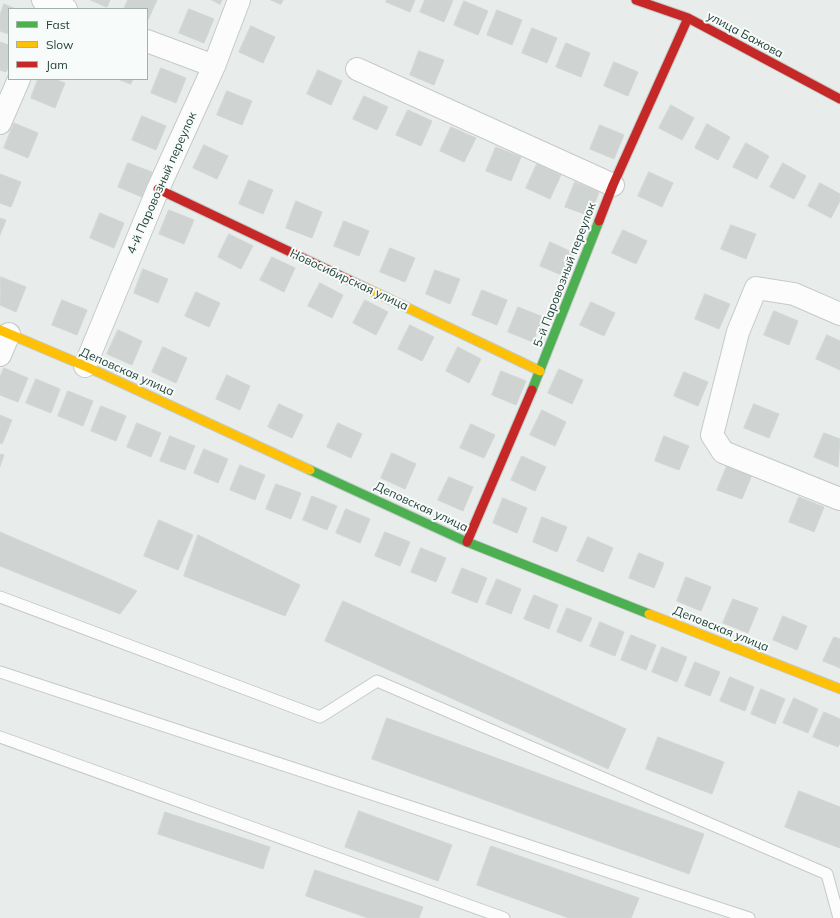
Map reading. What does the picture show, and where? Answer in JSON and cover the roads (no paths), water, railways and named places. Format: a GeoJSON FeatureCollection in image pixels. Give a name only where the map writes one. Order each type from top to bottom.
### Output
{"type":"FeatureCollection","features":[{"type":"Feature","properties":{"kind":"main road","name":"улица Бажова"},"geometry":{"type":"LineString","coordinates":[[636,0],[688,18],[840,99]]}},
{"type":"Feature","properties":{"kind":"main road","name":"5-й Паровозный переулок"},"geometry":{"type":"LineString","coordinates":[[467,542],[540,371],[613,185],[688,18]]}},
{"type":"Feature","properties":{"kind":"main road","name":"Новосибирская улица"},"geometry":{"type":"LineString","coordinates":[[158,189],[540,371]]}},
{"type":"Feature","properties":{"kind":"main road","name":"Деповская улица"},"geometry":{"type":"LineString","coordinates":[[5,332],[85,366],[467,542],[840,689]]}},
{"type":"Feature","properties":{"kind":"street","name":"4-й Паровозный переулок"},"geometry":{"type":"LineString","coordinates":[[85,366],[158,189],[214,66],[239,0]]}},
{"type":"Feature","properties":{"kind":"street"},"geometry":{"type":"LineString","coordinates":[[148,41],[214,66]]}},
{"type":"Feature","properties":{"kind":"street"},"geometry":{"type":"LineString","coordinates":[[357,69],[613,185]]}},
{"type":"Feature","properties":{"kind":"street"},"geometry":{"type":"LineString","coordinates":[[0,123],[19,80]]}},
{"type":"Feature","properties":{"kind":"street"},"geometry":{"type":"LineString","coordinates":[[840,314],[794,294],[756,288],[738,332],[712,435],[723,452],[840,499]]}},
{"type":"Feature","properties":{"kind":"street"},"geometry":{"type":"LineString","coordinates":[[0,355],[5,332]]}},
{"type":"Feature","properties":{"kind":"lane"},"geometry":{"type":"LineString","coordinates":[[0,597],[320,717],[377,681],[827,874],[839,918]]}},
{"type":"Feature","properties":{"kind":"lane"},"geometry":{"type":"LineString","coordinates":[[0,672],[749,918]]}},
{"type":"Feature","properties":{"kind":"lane"},"geometry":{"type":"LineString","coordinates":[[0,737],[504,918]]}}]}
